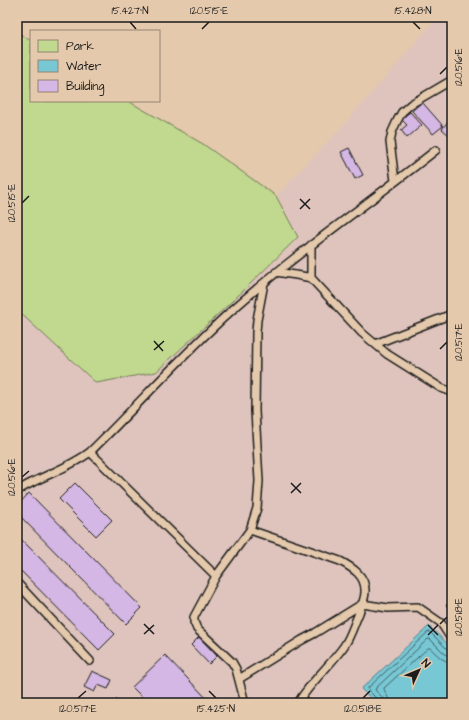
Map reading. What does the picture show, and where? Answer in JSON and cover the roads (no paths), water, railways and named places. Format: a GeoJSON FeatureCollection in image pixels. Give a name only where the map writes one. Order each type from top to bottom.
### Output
{"type":"FeatureCollection","features":[{"type":"Feature","properties":{"kind":"lane"},"geometry":{"type":"LineString","coordinates":[[395,182],[390,142],[392,132],[402,112],[411,104],[452,80]]}},
{"type":"Feature","properties":{"kind":"lane"},"geometry":{"type":"LineString","coordinates":[[17,491],[80,460],[90,452],[193,346],[231,311],[276,272],[436,150]]}},
{"type":"Feature","properties":{"kind":"lane"},"geometry":{"type":"LineString","coordinates":[[311,245],[311,278]]}},
{"type":"Feature","properties":{"kind":"lane"},"geometry":{"type":"LineString","coordinates":[[276,272],[311,278],[362,333],[387,354],[441,388],[452,392]]}},
{"type":"Feature","properties":{"kind":"lane"},"geometry":{"type":"LineString","coordinates":[[245,703],[239,679],[232,662],[197,629],[194,622],[194,617],[216,576],[250,530],[256,508],[259,482],[255,411],[256,332],[264,283]]}},
{"type":"Feature","properties":{"kind":"lane"},"geometry":{"type":"LineString","coordinates":[[375,344],[452,314]]}},
{"type":"Feature","properties":{"kind":"lane"},"geometry":{"type":"LineString","coordinates":[[90,452],[216,576]]}},
{"type":"Feature","properties":{"kind":"lane"},"geometry":{"type":"LineString","coordinates":[[250,530],[340,561],[359,574],[364,584],[365,593],[362,604],[350,636],[344,647],[309,686],[298,703]]}},
{"type":"Feature","properties":{"kind":"lane"},"geometry":{"type":"LineString","coordinates":[[17,583],[90,661]]}},
{"type":"Feature","properties":{"kind":"lane"},"geometry":{"type":"LineString","coordinates":[[239,679],[362,604],[388,608],[418,607],[441,623],[452,640]]}},
{"type":"Feature","properties":{"kind":"water"},"geometry":{"type":"Polygon","coordinates":[[[429,626],[452,648],[452,703],[376,703],[361,689],[429,626]]]}}]}
